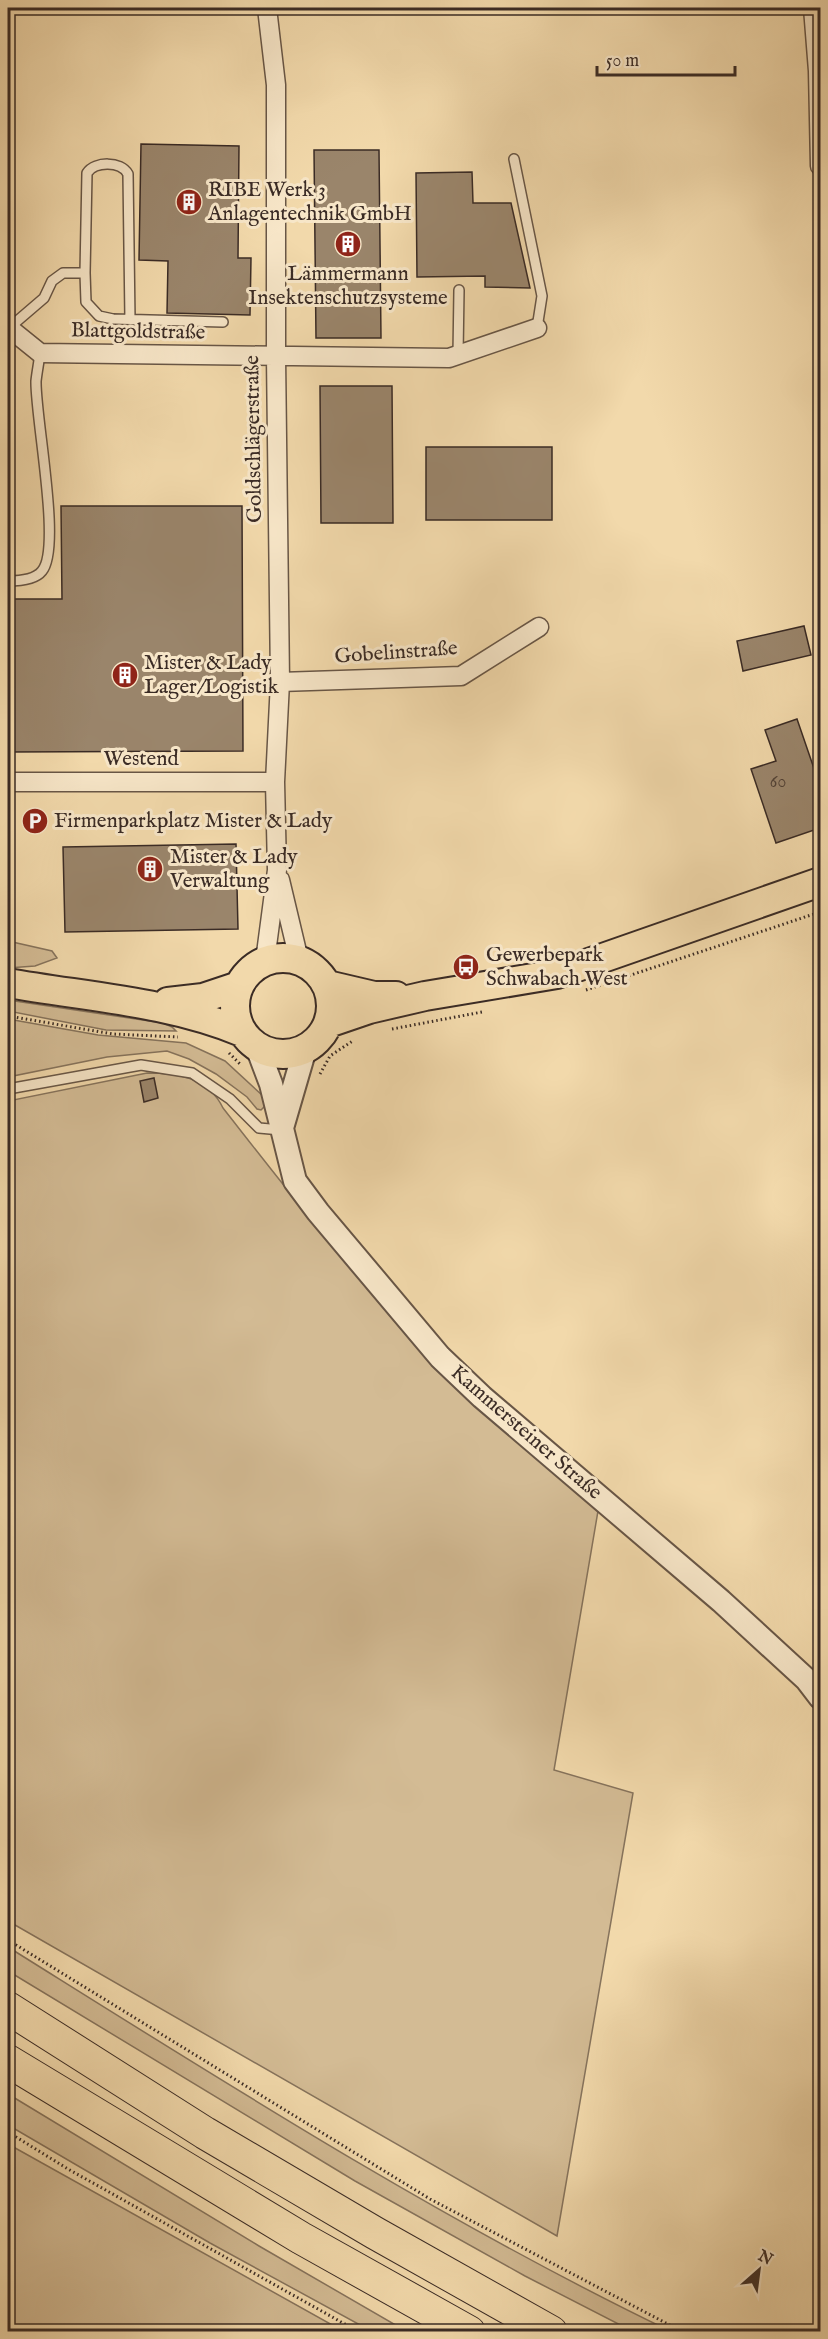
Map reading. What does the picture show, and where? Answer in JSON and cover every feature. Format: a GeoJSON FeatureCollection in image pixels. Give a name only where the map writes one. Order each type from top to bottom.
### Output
{"type":"FeatureCollection","features":[{"type":"Feature","properties":{"kind":"highway"},"geometry":{"type":"LineString","coordinates":[[8,2008],[205,2133],[375,2233],[550,2331]]}},
{"type":"Feature","properties":{"kind":"highway"},"geometry":{"type":"LineString","coordinates":[[8,2061],[300,2238],[469,2331]]}},
{"type":"Feature","properties":{"kind":"main road"},"geometry":{"type":"LineString","coordinates":[[328,1023],[369,1009],[425,996],[557,974],[820,882]]}},
{"type":"Feature","properties":{"kind":"main road"},"geometry":{"type":"LineString","coordinates":[[8,983],[149,1004],[216,1021],[268,1052],[281,1054],[305,1049],[315,1042],[328,1023],[331,997],[327,985],[310,966],[299,960],[276,958],[265,961],[249,971],[238,986],[235,1001],[236,1017],[249,1039]]}},
{"type":"Feature","properties":{"kind":"main road"},"geometry":{"type":"LineString","coordinates":[[327,985],[374,996],[425,996]]}},
{"type":"Feature","properties":{"kind":"main road"},"geometry":{"type":"LineString","coordinates":[[149,1004],[203,998],[238,986]]}},
{"type":"Feature","properties":{"kind":"street","name":"Goldschlägerstraße"},"geometry":{"type":"LineString","coordinates":[[265,961],[277,870],[275,782],[280,682],[276,357],[276,85],[267,8]]}},
{"type":"Feature","properties":{"kind":"street"},"geometry":{"type":"LineString","coordinates":[[813,8],[818,71],[820,166]]}},
{"type":"Feature","properties":{"kind":"street"},"geometry":{"type":"LineString","coordinates":[[9,328],[40,353]]}},
{"type":"Feature","properties":{"kind":"street","name":"Blattgoldstraße"},"geometry":{"type":"LineString","coordinates":[[40,353],[449,358],[537,328]]}},
{"type":"Feature","properties":{"kind":"street","name":"Gobelinstraße"},"geometry":{"type":"LineString","coordinates":[[280,682],[461,676],[539,627]]}},
{"type":"Feature","properties":{"kind":"street","name":"Westend"},"geometry":{"type":"LineString","coordinates":[[8,782],[275,782]]}},
{"type":"Feature","properties":{"kind":"street","name":"Goldschlägerstraße"},"geometry":{"type":"LineString","coordinates":[[277,870],[299,960]]}},
{"type":"Feature","properties":{"kind":"street","name":"Kammersteiner Straße"},"geometry":{"type":"LineString","coordinates":[[249,1039],[271,1084],[295,1181],[318,1212],[440,1358],[482,1397],[720,1601],[807,1680],[820,1697]]}},
{"type":"Feature","properties":{"kind":"street"},"geometry":{"type":"LineString","coordinates":[[281,1130],[305,1049]]}},
{"type":"Feature","properties":{"kind":"lane"},"geometry":{"type":"LineString","coordinates":[[514,159],[542,296],[537,328]]}},
{"type":"Feature","properties":{"kind":"lane"},"geometry":{"type":"LineString","coordinates":[[130,320],[128,174],[126,170],[115,165],[97,165],[91,167],[87,173],[85,273],[86,303],[90,309],[99,316],[130,320],[223,322]]}},
{"type":"Feature","properties":{"kind":"lane"},"geometry":{"type":"LineString","coordinates":[[9,328],[44,298],[52,281],[63,273],[85,273]]}},
{"type":"Feature","properties":{"kind":"lane"},"geometry":{"type":"LineString","coordinates":[[458,355],[459,290]]}},
{"type":"Feature","properties":{"kind":"lane"},"geometry":{"type":"LineString","coordinates":[[8,581],[31,578],[42,572],[49,546],[36,381],[40,353]]}},
{"type":"Feature","properties":{"kind":"lane"},"geometry":{"type":"LineString","coordinates":[[8,1089],[141,1065],[161,1068],[192,1073],[230,1099],[259,1128],[281,1130]]}},
{"type":"Feature","properties":{"kind":"path"},"geometry":{"type":"LineString","coordinates":[[8,1940],[430,2199],[683,2331]]}},
{"type":"Feature","properties":{"kind":"path"},"geometry":{"type":"LineString","coordinates":[[8,2133],[68,2169],[359,2331]]}},
{"type":"Feature","properties":{"kind":"shaded area"},"geometry":{"type":"Polygon","coordinates":[[[8,941],[52,951],[57,958],[35,966],[8,968],[8,941]]]}},
{"type":"Feature","properties":{"kind":"shaded area"},"geometry":{"type":"Polygon","coordinates":[[[8,1000],[163,1023],[176,1031],[106,1030],[8,1011],[8,1000]]]}},
{"type":"Feature","properties":{"kind":"shaded area"},"geometry":{"type":"Polygon","coordinates":[[[8,1019],[98,1035],[186,1043],[225,1061],[263,1096],[267,1104],[261,1110],[257,1109],[247,1097],[216,1074],[189,1059],[167,1051],[107,1057],[8,1077],[8,1019]]]}},
{"type":"Feature","properties":{"kind":"shaded area"},"geometry":{"type":"Polygon","coordinates":[[[147,1073],[180,1076],[209,1089],[309,1217],[398,1322],[478,1405],[598,1511],[554,1770],[633,1793],[557,2236],[8,1921],[8,1101],[147,1073]]]}},
{"type":"Feature","properties":{"kind":"shaded area"},"geometry":{"type":"Polygon","coordinates":[[[8,1947],[252,2099],[416,2196],[584,2288],[670,2331],[632,2331],[525,2276],[355,2181],[8,1971],[8,1947]]]}},
{"type":"Feature","properties":{"kind":"shaded area"},"geometry":{"type":"Polygon","coordinates":[[[8,2094],[259,2246],[406,2331],[371,2331],[210,2243],[8,2125],[8,2094]]]}},
{"type":"Feature","properties":{"kind":"shaded area"},"geometry":{"type":"Polygon","coordinates":[[[8,2144],[343,2331],[8,2331],[8,2144]]]}},
{"type":"Feature","properties":{"kind":"building","name":"RIBE Werk 3 Anlagentechnik GmbH"},"geometry":{"type":"Polygon","coordinates":[[[141,144],[239,146],[238,258],[251,258],[250,315],[167,313],[168,261],[139,260],[141,144]]]}},
{"type":"Feature","properties":{"kind":"building","name":"Lämmermann Insektenschutzsysteme"},"geometry":{"type":"Polygon","coordinates":[[[314,150],[379,150],[381,338],[316,338],[314,150]]]}},
{"type":"Feature","properties":{"kind":"building"},"geometry":{"type":"Polygon","coordinates":[[[472,172],[473,203],[511,203],[530,288],[485,287],[485,276],[417,277],[416,173],[472,172]]]}},
{"type":"Feature","properties":{"kind":"building"},"geometry":{"type":"Polygon","coordinates":[[[320,386],[392,386],[393,523],[321,523],[320,386]]]}},
{"type":"Feature","properties":{"kind":"building"},"geometry":{"type":"Polygon","coordinates":[[[426,447],[552,447],[552,520],[426,520],[426,447]]]}},
{"type":"Feature","properties":{"kind":"building","name":"Mister & Lady Lager/Logistik"},"geometry":{"type":"Polygon","coordinates":[[[61,506],[242,506],[243,751],[8,752],[8,599],[62,599],[61,506]]]}},
{"type":"Feature","properties":{"kind":"building"},"geometry":{"type":"Polygon","coordinates":[[[804,626],[811,655],[743,671],[737,641],[804,626]]]}},
{"type":"Feature","properties":{"kind":"building"},"geometry":{"type":"Polygon","coordinates":[[[797,719],[820,786],[820,828],[776,843],[751,769],[776,761],[765,730],[797,719]]]}},
{"type":"Feature","properties":{"kind":"building","name":"Mister & Lady Verwaltung"},"geometry":{"type":"Polygon","coordinates":[[[236,844],[238,929],[65,932],[63,847],[236,844]]]}},
{"type":"Feature","properties":{"kind":"building"},"geometry":{"type":"Polygon","coordinates":[[[154,1078],[158,1098],[144,1102],[140,1081],[154,1078]]]}},
{"type":"Feature","properties":{"kind":"place","name":"RIBE Werk 3 Anlagentechnik GmbH"},"geometry":{"type":"Point","coordinates":[189,202]}},
{"type":"Feature","properties":{"kind":"place","name":"Lämmermann Insektenschutzsysteme"},"geometry":{"type":"Point","coordinates":[348,244]}},
{"type":"Feature","properties":{"kind":"place","name":"Mister & Lady Lager/Logistik"},"geometry":{"type":"Point","coordinates":[125,675]}},
{"type":"Feature","properties":{"kind":"place","name":"Firmenparkplatz Mister & Lady"},"geometry":{"type":"Point","coordinates":[35,821]}},
{"type":"Feature","properties":{"kind":"place","name":"Mister & Lady Verwaltung"},"geometry":{"type":"Point","coordinates":[150,869]}},
{"type":"Feature","properties":{"kind":"place","name":"Gewerbepark Schwabach West"},"geometry":{"type":"Point","coordinates":[466,967]}}]}
